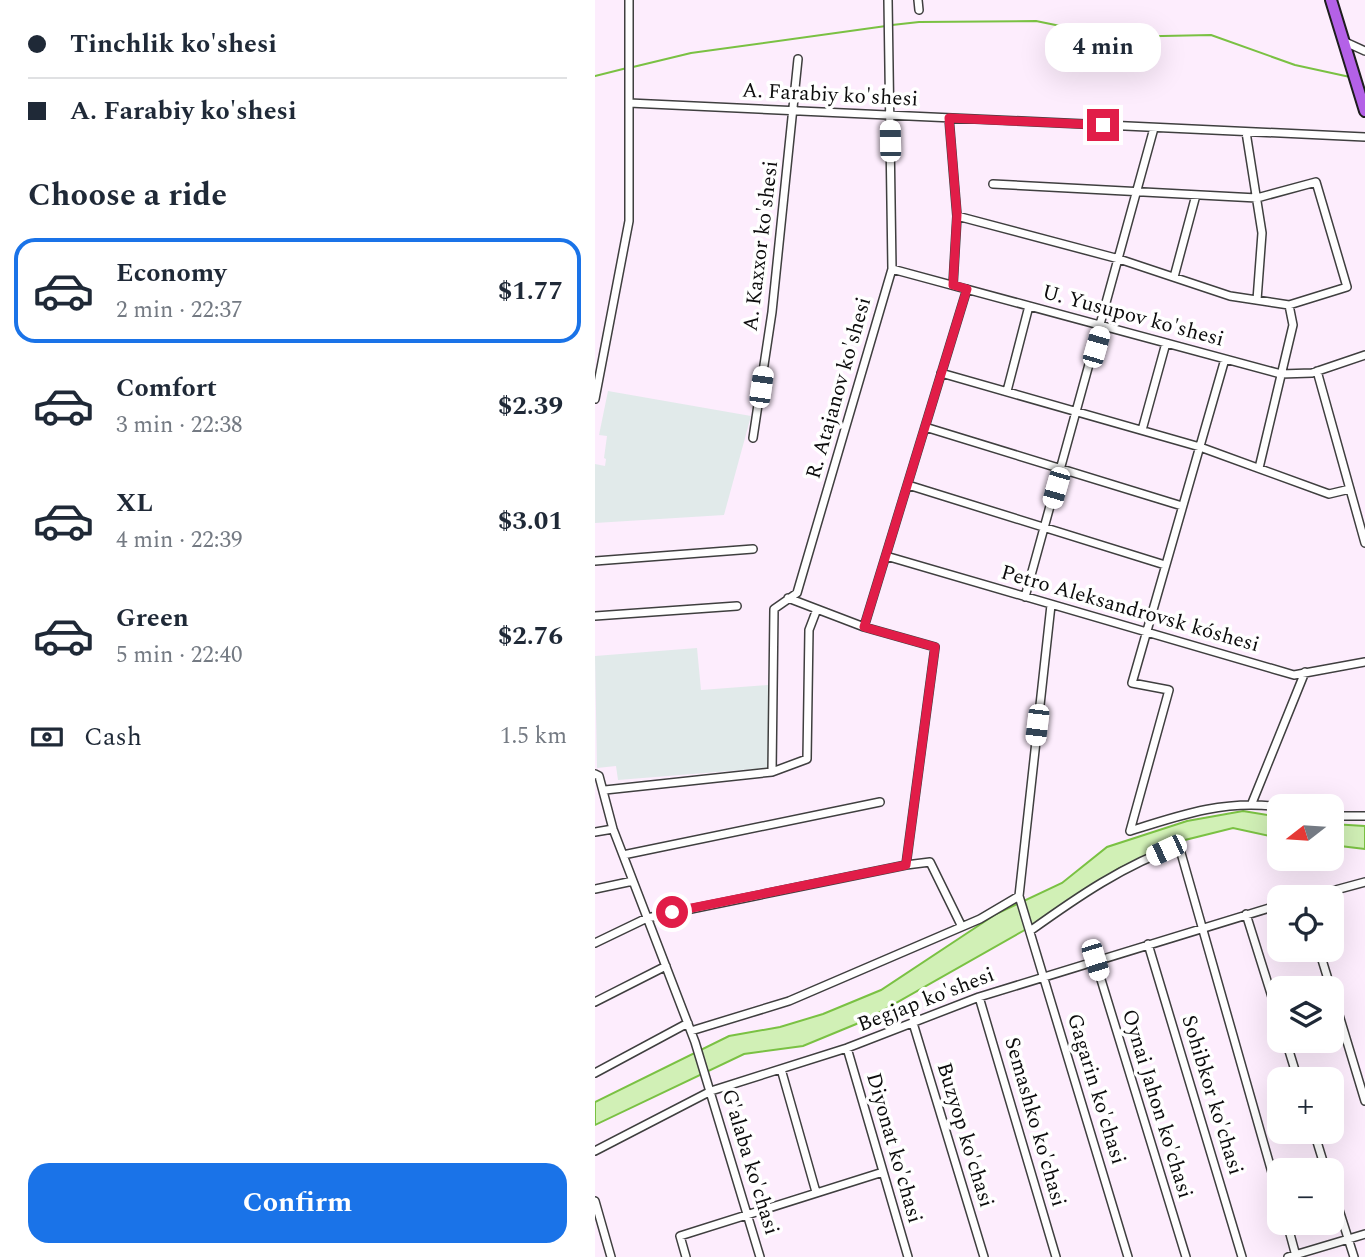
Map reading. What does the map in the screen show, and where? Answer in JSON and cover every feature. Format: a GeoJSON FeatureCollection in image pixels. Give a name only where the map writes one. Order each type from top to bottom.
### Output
{"type":"FeatureCollection","features":[{"type":"Feature","properties":{"kind":"highway"},"geometry":{"type":"LineString","coordinates":[[1331,0],[1365,111]]}},
{"type":"Feature","properties":{"kind":"street"},"geometry":{"type":"LineString","coordinates":[[595,399],[629,221],[629,0]]}},
{"type":"Feature","properties":{"kind":"street","name":"R. Atajanov ko'shesi"},"geometry":{"type":"LineString","coordinates":[[772,772],[773,609],[797,593],[892,269],[888,0]]}},
{"type":"Feature","properties":{"kind":"street"},"geometry":{"type":"LineString","coordinates":[[918,0],[919,10]]}},
{"type":"Feature","properties":{"kind":"street"},"geometry":{"type":"LineString","coordinates":[[1345,45],[1365,51]]}},
{"type":"Feature","properties":{"kind":"street","name":"A. Kaxxor ko'shesi"},"geometry":{"type":"LineString","coordinates":[[753,438],[772,312],[798,58]]}},
{"type":"Feature","properties":{"kind":"street","name":"A. Farabiy ko'shesi"},"geometry":{"type":"LineString","coordinates":[[629,103],[1365,137]]}},
{"type":"Feature","properties":{"kind":"street"},"geometry":{"type":"LineString","coordinates":[[949,118],[957,215],[953,285]]}},
{"type":"Feature","properties":{"kind":"street"},"geometry":{"type":"LineString","coordinates":[[1025,597],[1102,326],[1154,128]]}},
{"type":"Feature","properties":{"kind":"street"},"geometry":{"type":"LineString","coordinates":[[1246,132],[1262,233],[1257,300]]}},
{"type":"Feature","properties":{"kind":"street"},"geometry":{"type":"LineString","coordinates":[[957,215],[1119,259],[1230,296],[1289,305],[1347,287],[1316,182],[1257,198],[993,184]]}},
{"type":"Feature","properties":{"kind":"street"},"geometry":{"type":"LineString","coordinates":[[1174,277],[1196,195]]}},
{"type":"Feature","properties":{"kind":"street","name":"U. Yusupov ko'shesi"},"geometry":{"type":"LineString","coordinates":[[892,269],[1281,374],[1317,371],[1365,355]]}},
{"type":"Feature","properties":{"kind":"street"},"geometry":{"type":"LineString","coordinates":[[864,627],[967,289]]}},
{"type":"Feature","properties":{"kind":"street"},"geometry":{"type":"LineString","coordinates":[[1259,468],[1293,325],[1289,305]]}},
{"type":"Feature","properties":{"kind":"street"},"geometry":{"type":"LineString","coordinates":[[1007,391],[1029,306]]}},
{"type":"Feature","properties":{"kind":"street"},"geometry":{"type":"LineString","coordinates":[[1142,430],[1166,343]]}},
{"type":"Feature","properties":{"kind":"street"},"geometry":{"type":"LineString","coordinates":[[1225,359],[1132,683],[1169,690],[1130,831],[1195,810],[1252,803],[1267,805]]}},
{"type":"Feature","properties":{"kind":"street"},"geometry":{"type":"LineString","coordinates":[[1317,371],[1363,527],[1365,543]]}},
{"type":"Feature","properties":{"kind":"street"},"geometry":{"type":"LineString","coordinates":[[941,373],[1200,447],[1329,494],[1350,489]]}},
{"type":"Feature","properties":{"kind":"street"},"geometry":{"type":"LineString","coordinates":[[925,427],[1182,506]]}},
{"type":"Feature","properties":{"kind":"street"},"geometry":{"type":"LineString","coordinates":[[908,485],[1165,565]]}},
{"type":"Feature","properties":{"kind":"street"},"geometry":{"type":"LineString","coordinates":[[595,561],[753,549]]}},
{"type":"Feature","properties":{"kind":"street","name":"Petro Aleksandrovsk kóshesi"},"geometry":{"type":"LineString","coordinates":[[886,556],[1294,675],[1365,662]]}},
{"type":"Feature","properties":{"kind":"street"},"geometry":{"type":"LineString","coordinates":[[788,598],[864,627],[935,647],[906,865]]}},
{"type":"Feature","properties":{"kind":"street"},"geometry":{"type":"LineString","coordinates":[[691,1031],[789,1000],[989,915],[1020,899],[1051,605]]}},
{"type":"Feature","properties":{"kind":"street"},"geometry":{"type":"LineString","coordinates":[[595,616],[737,606]]}},
{"type":"Feature","properties":{"kind":"street"},"geometry":{"type":"LineString","coordinates":[[595,774],[599,776],[605,790],[772,772],[807,759],[809,630],[817,609]]}},
{"type":"Feature","properties":{"kind":"street"},"geometry":{"type":"LineString","coordinates":[[1252,803],[1305,672]]}},
{"type":"Feature","properties":{"kind":"street","name":"G'alaba ko'chasi"},"geometry":{"type":"LineString","coordinates":[[605,790],[613,829],[695,1042],[760,1257]]}},
{"type":"Feature","properties":{"kind":"street"},"geometry":{"type":"LineString","coordinates":[[623,855],[880,802]]}},
{"type":"Feature","properties":{"kind":"street"},"geometry":{"type":"LineString","coordinates":[[1344,816],[1365,816]]}},
{"type":"Feature","properties":{"kind":"street"},"geometry":{"type":"LineString","coordinates":[[595,832],[613,829]]}},
{"type":"Feature","properties":{"kind":"street"},"geometry":{"type":"LineString","coordinates":[[1030,929],[1126,869],[1179,846],[1268,1158]]}},
{"type":"Feature","properties":{"kind":"street"},"geometry":{"type":"LineString","coordinates":[[595,943],[647,918],[930,862],[961,925]]}},
{"type":"Feature","properties":{"kind":"street"},"geometry":{"type":"LineString","coordinates":[[595,889],[633,881]]}},
{"type":"Feature","properties":{"kind":"street"},"geometry":{"type":"LineString","coordinates":[[1344,889],[1365,884]]}},
{"type":"Feature","properties":{"kind":"street","name":"Gagarin ko'chasi"},"geometry":{"type":"LineString","coordinates":[[1020,899],[1128,1257]]}},
{"type":"Feature","properties":{"kind":"street","name":"Begjap ko'shesi"},"geometry":{"type":"LineString","coordinates":[[595,1151],[711,1091],[847,1048],[979,997],[1267,908]]}},
{"type":"Feature","properties":{"kind":"street"},"geometry":{"type":"LineString","coordinates":[[1246,914],[1267,981]]}},
{"type":"Feature","properties":{"kind":"street","name":"Sohibkor ko'chasi"},"geometry":{"type":"LineString","coordinates":[[1148,944],[1243,1257]]}},
{"type":"Feature","properties":{"kind":"street","name":"Oynai Jahon ko'chasi"},"geometry":{"type":"LineString","coordinates":[[1095,960],[1186,1257]]}},
{"type":"Feature","properties":{"kind":"street"},"geometry":{"type":"LineString","coordinates":[[595,1002],[666,966]]}},
{"type":"Feature","properties":{"kind":"street","name":"Semashko ko'chasi"},"geometry":{"type":"LineString","coordinates":[[979,997],[1056,1257]]}},
{"type":"Feature","properties":{"kind":"street"},"geometry":{"type":"LineString","coordinates":[[595,1073],[688,1023]]}},
{"type":"Feature","properties":{"kind":"street","name":"Buzyop ko'chasi"},"geometry":{"type":"LineString","coordinates":[[913,1023],[984,1257]]}},
{"type":"Feature","properties":{"kind":"street"},"geometry":{"type":"LineString","coordinates":[[1344,1032],[1365,1101]]}},
{"type":"Feature","properties":{"kind":"street","name":"Diyonat ko'chasi"},"geometry":{"type":"LineString","coordinates":[[847,1048],[908,1257]]}},
{"type":"Feature","properties":{"kind":"street"},"geometry":{"type":"LineString","coordinates":[[781,1069],[816,1192]]}},
{"type":"Feature","properties":{"kind":"street"},"geometry":{"type":"LineString","coordinates":[[686,1257],[680,1236],[883,1172]]}},
{"type":"Feature","properties":{"kind":"street"},"geometry":{"type":"LineString","coordinates":[[595,1201],[611,1257]]}},
{"type":"Feature","properties":{"kind":"street"},"geometry":{"type":"LineString","coordinates":[[1344,1226],[1354,1257]]}},
{"type":"Feature","properties":{"kind":"street"},"geometry":{"type":"LineString","coordinates":[[1289,1235],[1293,1256],[1365,1234]]}},
{"type":"Feature","properties":{"kind":"shaded area"},"geometry":{"type":"Polygon","coordinates":[[[608,391],[751,416],[724,515],[595,523],[595,464],[605,466],[607,436],[599,435],[608,391]]]}},
{"type":"Feature","properties":{"kind":"shaded area"},"geometry":{"type":"Polygon","coordinates":[[[697,648],[701,690],[768,685],[768,768],[618,780],[616,766],[597,768],[595,656],[697,648]]]}},
{"type":"Feature","properties":{"kind":"shaded area"},"geometry":{"type":"Polygon","coordinates":[[[1243,811],[1267,815],[1267,835],[1233,828],[1185,840],[1118,869],[1023,931],[866,1020],[803,1046],[744,1054],[595,1125],[595,1102],[729,1036],[780,1027],[823,1014],[881,990],[996,914],[1062,883],[1107,847],[1187,821],[1243,811]]]}},
{"type":"Feature","properties":{"kind":"shaded area"},"geometry":{"type":"Polygon","coordinates":[[[1344,825],[1365,826],[1365,849],[1344,846],[1344,825]]]}},
{"type":"Feature","properties":{"kind":"waterway"},"geometry":{"type":"LineString","coordinates":[[892,25],[919,22],[1036,21],[1114,37],[1211,35],[1295,65],[1350,77]]}},
{"type":"Feature","properties":{"kind":"waterway"},"geometry":{"type":"LineString","coordinates":[[633,67],[691,53],[886,26]]}},
{"type":"Feature","properties":{"kind":"waterway"},"geometry":{"type":"LineString","coordinates":[[595,76],[627,68]]}},
{"type":"Feature","properties":{"kind":"route"},"geometry":{"type":"LineString","coordinates":[[672,912],[906,865],[935,647],[864,627],[967,289],[953,285],[957,215],[949,118],[1103,125]]}}]}
